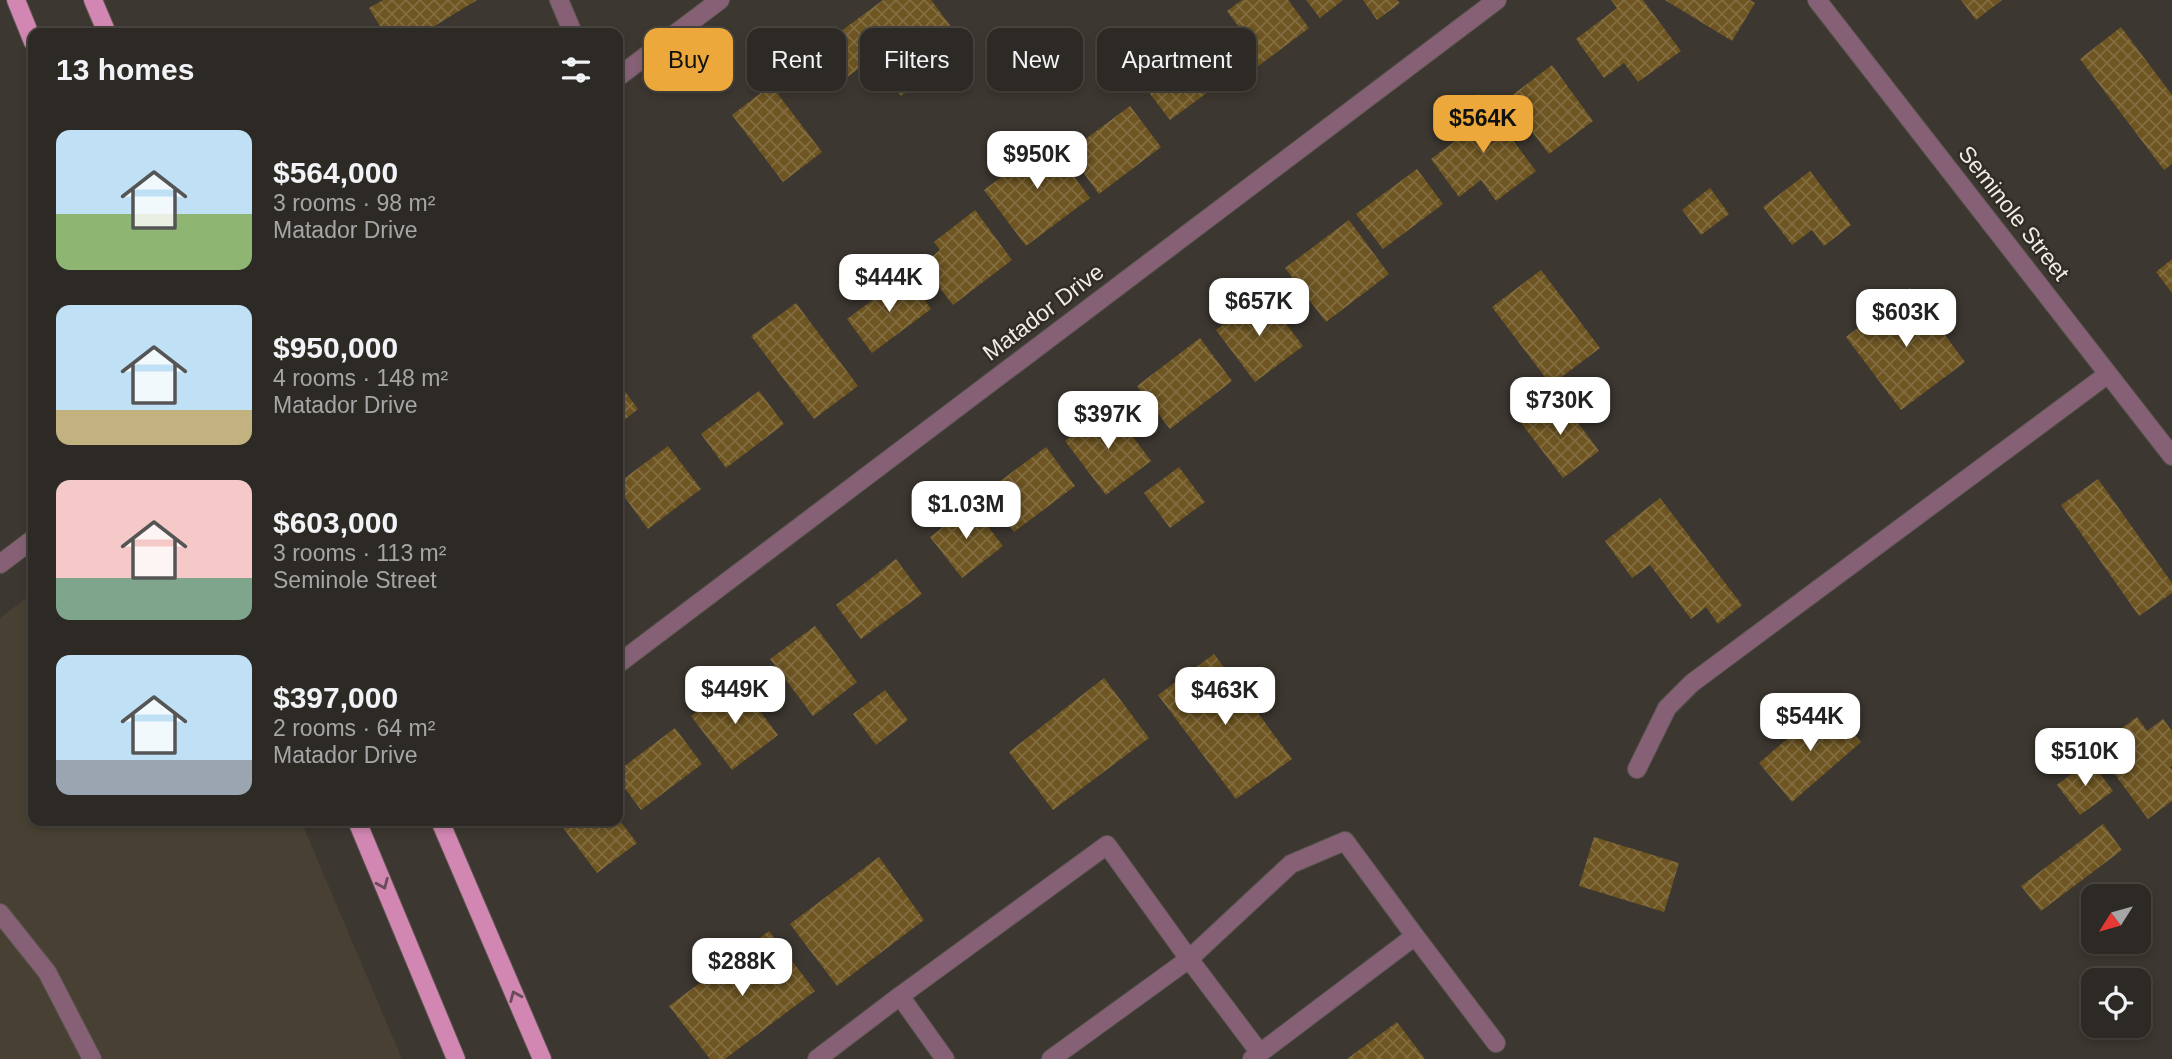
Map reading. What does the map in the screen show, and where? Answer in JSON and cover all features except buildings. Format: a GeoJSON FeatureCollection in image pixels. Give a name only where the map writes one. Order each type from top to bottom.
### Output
{"type":"FeatureCollection","features":[{"type":"Feature","properties":{"kind":"main road"},"geometry":{"type":"LineString","coordinates":[[16,0],[28,30]]}},
{"type":"Feature","properties":{"kind":"main road"},"geometry":{"type":"LineString","coordinates":[[93,0],[105,28]]}},
{"type":"Feature","properties":{"kind":"main road"},"geometry":{"type":"LineString","coordinates":[[359,826],[456,1059]]}},
{"type":"Feature","properties":{"kind":"main road"},"geometry":{"type":"LineString","coordinates":[[442,826],[542,1059]]}},
{"type":"Feature","properties":{"kind":"street"},"geometry":{"type":"LineString","coordinates":[[559,0],[571,28]]}},
{"type":"Feature","properties":{"kind":"street"},"geometry":{"type":"LineString","coordinates":[[623,73],[720,0]]}},
{"type":"Feature","properties":{"kind":"street","name":"Matador Drive"},"geometry":{"type":"LineString","coordinates":[[623,660],[1497,0]]}},
{"type":"Feature","properties":{"kind":"street","name":"Seminole Street"},"geometry":{"type":"LineString","coordinates":[[1817,0],[2172,456]]}},
{"type":"Feature","properties":{"kind":"street"},"geometry":{"type":"LineString","coordinates":[[1636,769],[1667,708],[1692,683],[2108,374]]}},
{"type":"Feature","properties":{"kind":"street"},"geometry":{"type":"LineString","coordinates":[[0,564],[28,543]]}},
{"type":"Feature","properties":{"kind":"street"},"geometry":{"type":"LineString","coordinates":[[1051,1059],[1189,959],[1291,864],[1345,841],[1496,1043]]}},
{"type":"Feature","properties":{"kind":"street"},"geometry":{"type":"LineString","coordinates":[[817,1059],[1107,845],[1256,1056],[1415,936]]}},
{"type":"Feature","properties":{"kind":"street"},"geometry":{"type":"LineString","coordinates":[[0,913],[47,972],[92,1059]]}},
{"type":"Feature","properties":{"kind":"street"},"geometry":{"type":"LineString","coordinates":[[900,996],[945,1059]]}},
{"type":"Feature","properties":{"kind":"shaded area"},"geometry":{"type":"Polygon","coordinates":[[[28,597],[28,826],[303,826],[402,1059],[0,1059],[0,618],[28,597]]]}}]}
